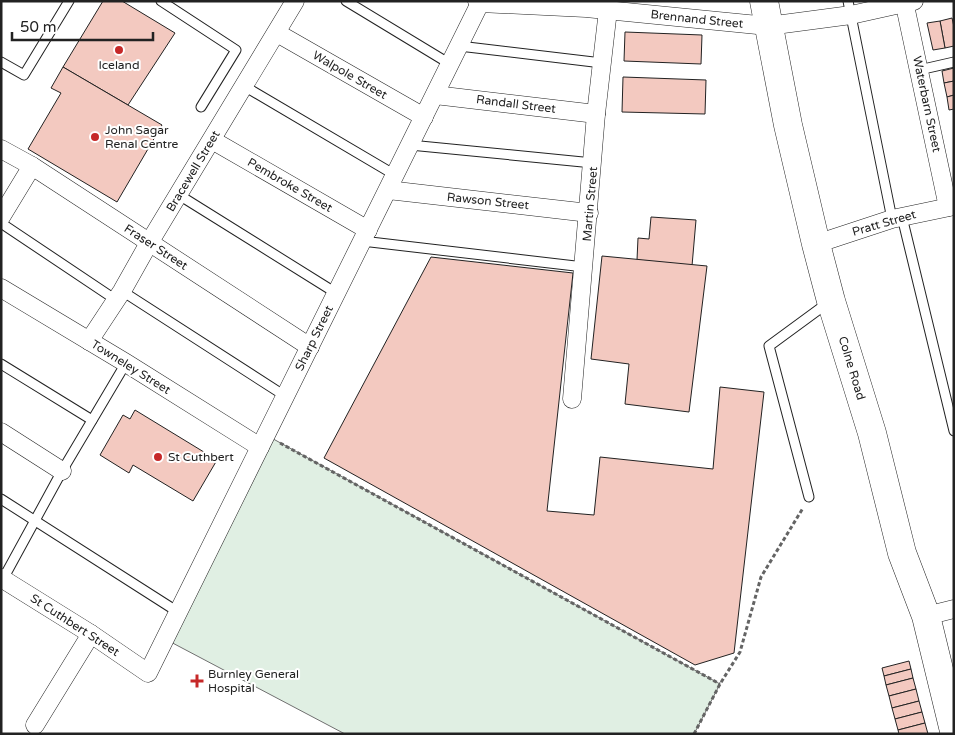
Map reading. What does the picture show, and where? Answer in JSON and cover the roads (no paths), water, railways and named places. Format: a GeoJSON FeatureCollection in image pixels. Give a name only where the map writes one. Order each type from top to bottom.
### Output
{"type":"FeatureCollection","features":[{"type":"Feature","properties":{"kind":"main road","name":"Colne Road"},"geometry":{"type":"LineString","coordinates":[[766,14],[788,125],[816,244],[831,300],[872,433],[902,553],[942,664],[953,728]]}},
{"type":"Feature","properties":{"kind":"street","name":"Bracewell Street"},"geometry":{"type":"LineString","coordinates":[[89,341],[119,296],[295,1]]}},
{"type":"Feature","properties":{"kind":"street","name":"Sharp Street"},"geometry":{"type":"LineString","coordinates":[[148,673],[435,95],[478,2]]}},
{"type":"Feature","properties":{"kind":"street","name":"Brennand Street"},"geometry":{"type":"LineString","coordinates":[[478,2],[587,4],[608,10],[766,14],[908,2]]}},
{"type":"Feature","properties":{"kind":"street","name":"Waterbarn Street"},"geometry":{"type":"LineString","coordinates":[[908,2],[920,70],[951,207]]}},
{"type":"Feature","properties":{"kind":"street","name":"Martin Street"},"geometry":{"type":"LineString","coordinates":[[572,399],[596,114],[608,10]]}},
{"type":"Feature","properties":{"kind":"street","name":"Walpole Street"},"geometry":{"type":"LineString","coordinates":[[277,33],[424,117]]}},
{"type":"Feature","properties":{"kind":"street","name":"Randall Street"},"geometry":{"type":"LineString","coordinates":[[435,95],[596,114]]}},
{"type":"Feature","properties":{"kind":"street","name":"Pembroke Street"},"geometry":{"type":"LineString","coordinates":[[212,140],[365,235]]}},
{"type":"Feature","properties":{"kind":"street","name":"Fraser Street"},"geometry":{"type":"LineString","coordinates":[[1,149],[32,166],[310,346]]}},
{"type":"Feature","properties":{"kind":"street"},"geometry":{"type":"LineString","coordinates":[[1,217],[32,166]]}},
{"type":"Feature","properties":{"kind":"street","name":"Rawson Street"},"geometry":{"type":"LineString","coordinates":[[391,183],[589,213]]}},
{"type":"Feature","properties":{"kind":"street","name":"Pratt Street"},"geometry":{"type":"LineString","coordinates":[[816,244],[897,218],[951,207]]}},
{"type":"Feature","properties":{"kind":"street","name":"Towneley Street"},"geometry":{"type":"LineString","coordinates":[[1,288],[126,363],[263,441]]}},
{"type":"Feature","properties":{"kind":"street"},"geometry":{"type":"LineString","coordinates":[[1,432],[62,471]]}},
{"type":"Feature","properties":{"kind":"street","name":"St Cuthbert Street"},"geometry":{"type":"LineString","coordinates":[[2,579],[91,634],[148,673]]}},
{"type":"Feature","properties":{"kind":"street"},"geometry":{"type":"LineString","coordinates":[[926,616],[954,609]]}},
{"type":"Feature","properties":{"kind":"street"},"geometry":{"type":"LineString","coordinates":[[35,725],[91,634]]}},
{"type":"Feature","properties":{"kind":"lane"},"geometry":{"type":"LineString","coordinates":[[1,62],[24,75],[69,1]]}},
{"type":"Feature","properties":{"kind":"lane"},"geometry":{"type":"LineString","coordinates":[[161,1],[236,50],[201,107]]}},
{"type":"Feature","properties":{"kind":"lane"},"geometry":{"type":"LineString","coordinates":[[346,1],[450,64]]}},
{"type":"Feature","properties":{"kind":"lane"},"geometry":{"type":"LineString","coordinates":[[850,8],[897,218],[954,431]]}},
{"type":"Feature","properties":{"kind":"lane"},"geometry":{"type":"LineString","coordinates":[[459,46],[602,63]]}},
{"type":"Feature","properties":{"kind":"lane"},"geometry":{"type":"LineString","coordinates":[[920,70],[954,62]]}},
{"type":"Feature","properties":{"kind":"lane"},"geometry":{"type":"LineString","coordinates":[[244,86],[391,183]]}},
{"type":"Feature","properties":{"kind":"lane"},"geometry":{"type":"LineString","coordinates":[[410,145],[593,163]]}},
{"type":"Feature","properties":{"kind":"lane"},"geometry":{"type":"LineString","coordinates":[[179,195],[336,293]]}},
{"type":"Feature","properties":{"kind":"lane"},"geometry":{"type":"LineString","coordinates":[[1,223],[285,396]]}},
{"type":"Feature","properties":{"kind":"lane"},"geometry":{"type":"LineString","coordinates":[[365,235],[584,267]]}},
{"type":"Feature","properties":{"kind":"lane"},"geometry":{"type":"LineString","coordinates":[[809,497],[769,346],[831,300]]}},
{"type":"Feature","properties":{"kind":"lane"},"geometry":{"type":"LineString","coordinates":[[2,579],[62,471],[126,363]]}},
{"type":"Feature","properties":{"kind":"lane"},"geometry":{"type":"LineString","coordinates":[[1,364],[92,420]]}},
{"type":"Feature","properties":{"kind":"lane"},"geometry":{"type":"LineString","coordinates":[[1,500],[36,520],[178,612]]}},
{"type":"Feature","properties":{"kind":"place","name":"Iceland"},"geometry":{"type":"Point","coordinates":[119,50]}},
{"type":"Feature","properties":{"kind":"place","name":"John Sagar Renal Centre"},"geometry":{"type":"Point","coordinates":[95,137]}},
{"type":"Feature","properties":{"kind":"place","name":"St Cuthbert"},"geometry":{"type":"Point","coordinates":[158,457]}},
{"type":"Feature","properties":{"kind":"place","name":"Burnley General Hospital"},"geometry":{"type":"Point","coordinates":[197,681]}}]}
